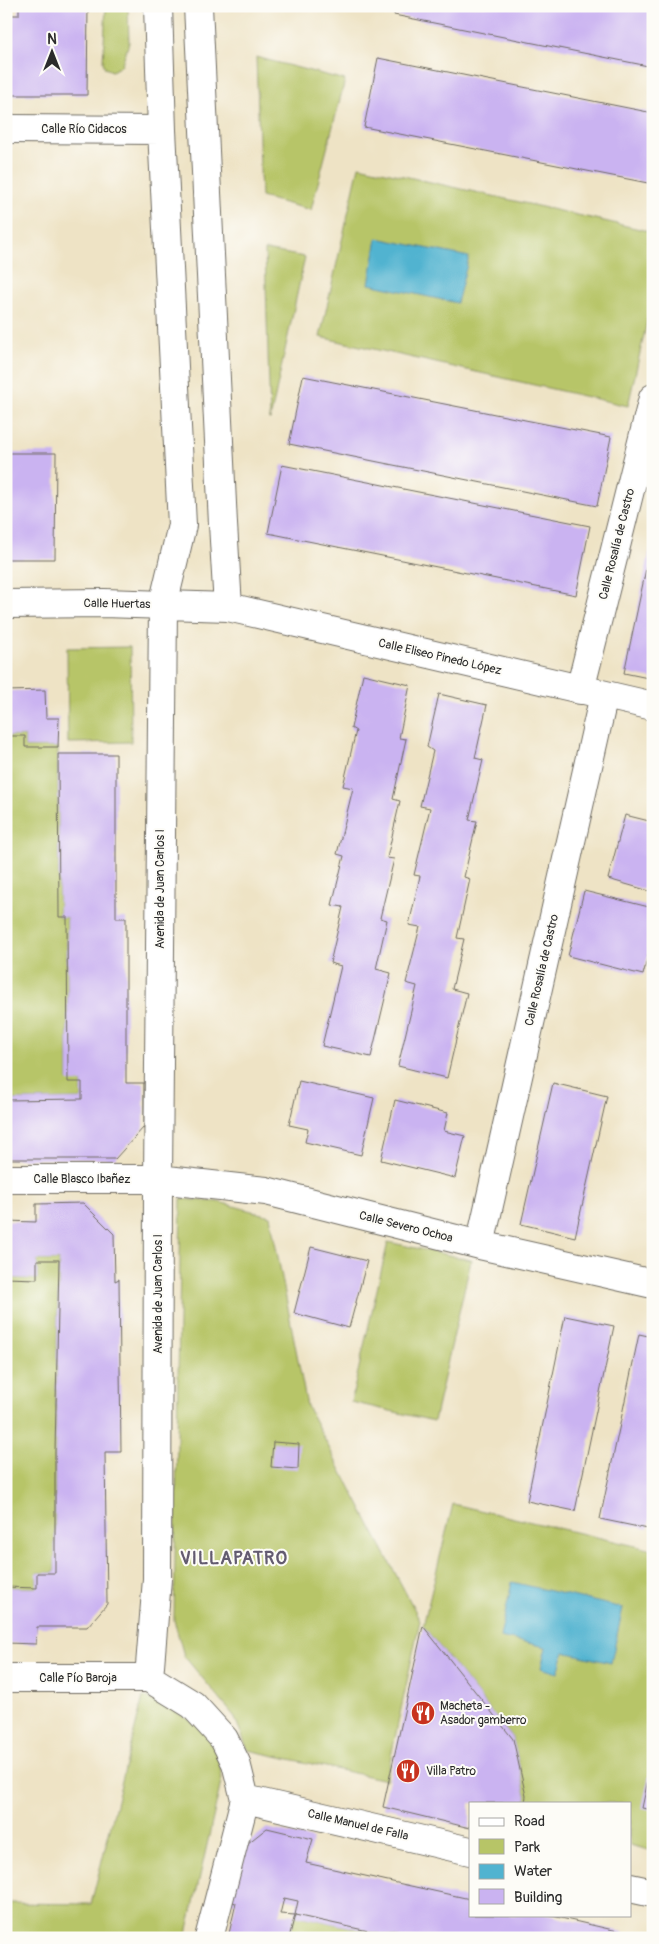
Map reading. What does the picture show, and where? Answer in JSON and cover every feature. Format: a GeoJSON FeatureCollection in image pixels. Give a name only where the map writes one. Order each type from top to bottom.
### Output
{"type":"FeatureCollection","features":[{"type":"Feature","properties":{"kind":"street","name":"Avenida de Juan Carlos I"},"geometry":{"type":"LineString","coordinates":[[149,1678],[157,1579],[163,605],[182,525],[162,130],[158,6]]}},
{"type":"Feature","properties":{"kind":"street"},"geometry":{"type":"LineString","coordinates":[[198,6],[228,606]]}},
{"type":"Feature","properties":{"kind":"street","name":"Calle Río Cidacos"},"geometry":{"type":"LineString","coordinates":[[6,129],[162,130]]}},
{"type":"Feature","properties":{"kind":"street","name":"Calle Rosalía de Castro"},"geometry":{"type":"LineString","coordinates":[[480,1245],[653,398]]}},
{"type":"Feature","properties":{"kind":"street","name":"Calle Huertas"},"geometry":{"type":"LineString","coordinates":[[6,604],[104,603],[228,606]]}},
{"type":"Feature","properties":{"kind":"street"},"geometry":{"type":"LineString","coordinates":[[6,621],[49,604]]}},
{"type":"Feature","properties":{"kind":"street","name":"Calle Eliseo Pinedo López"},"geometry":{"type":"LineString","coordinates":[[228,606],[653,706]]}},
{"type":"Feature","properties":{"kind":"street","name":"Calle Blasco Ibañez"},"geometry":{"type":"LineString","coordinates":[[6,1179],[158,1179]]}},
{"type":"Feature","properties":{"kind":"street","name":"Calle Severo Ochoa"},"geometry":{"type":"LineString","coordinates":[[158,1179],[266,1191],[480,1245],[653,1284]]}},
{"type":"Feature","properties":{"kind":"street","name":"Calle Pío Baroja"},"geometry":{"type":"LineString","coordinates":[[6,1678],[149,1678]]}},
{"type":"Feature","properties":{"kind":"street"},"geometry":{"type":"LineString","coordinates":[[149,1678],[193,1705],[224,1739],[236,1763],[245,1799],[209,1938]]}},
{"type":"Feature","properties":{"kind":"street","name":"Calle Manuel de Falla"},"geometry":{"type":"LineString","coordinates":[[245,1799],[469,1851]]}},
{"type":"Feature","properties":{"kind":"street"},"geometry":{"type":"LineString","coordinates":[[632,1888],[653,1893]]}},
{"type":"Feature","properties":{"kind":"green space"},"geometry":{"type":"Polygon","coordinates":[[[106,6],[128,6],[129,43],[121,66],[112,71],[105,68],[103,62],[106,6]]]}},
{"type":"Feature","properties":{"kind":"green space"},"geometry":{"type":"Polygon","coordinates":[[[256,57],[345,80],[311,210],[261,197],[256,57]]]}},
{"type":"Feature","properties":{"kind":"green space"},"geometry":{"type":"Polygon","coordinates":[[[359,166],[653,232],[653,295],[628,406],[320,337],[359,166]]]}},
{"type":"Feature","properties":{"kind":"green space"},"geometry":{"type":"Polygon","coordinates":[[[265,250],[305,257],[270,420],[265,250]]]}},
{"type":"Feature","properties":{"kind":"green space"},"geometry":{"type":"Polygon","coordinates":[[[130,647],[131,742],[68,743],[67,648],[130,647]]]}},
{"type":"Feature","properties":{"kind":"green space"},"geometry":{"type":"Polygon","coordinates":[[[6,736],[25,736],[25,747],[58,747],[59,917],[67,917],[68,1081],[82,1082],[82,1099],[6,1100],[6,736]]]}},
{"type":"Feature","properties":{"kind":"green space"},"geometry":{"type":"Polygon","coordinates":[[[181,1199],[219,1202],[270,1216],[307,1406],[420,1620],[386,1780],[248,1750],[234,1716],[184,1656],[174,1620],[181,1199]]]}},
{"type":"Feature","properties":{"kind":"green space"},"geometry":{"type":"Polygon","coordinates":[[[388,1242],[471,1260],[434,1421],[351,1402],[388,1242]]]}},
{"type":"Feature","properties":{"kind":"green space"},"geometry":{"type":"Polygon","coordinates":[[[37,1260],[59,1260],[55,1452],[55,1573],[37,1573],[37,1588],[6,1587],[6,1278],[37,1279],[37,1260]]]}},
{"type":"Feature","properties":{"kind":"green space"},"geometry":{"type":"Polygon","coordinates":[[[453,1504],[653,1550],[653,1851],[632,1846],[632,1802],[525,1802],[526,1796],[513,1739],[423,1626],[453,1504]]]}},
{"type":"Feature","properties":{"kind":"green space"},"geometry":{"type":"Polygon","coordinates":[[[143,1697],[164,1704],[197,1725],[216,1747],[222,1778],[186,1938],[6,1938],[6,1903],[91,1904],[143,1697]]]}},
{"type":"Feature","properties":{"kind":"green space"},"geometry":{"type":"Polygon","coordinates":[[[295,1915],[400,1938],[289,1938],[295,1915]]]}},
{"type":"Feature","properties":{"kind":"water"},"geometry":{"type":"Polygon","coordinates":[[[377,238],[469,257],[457,303],[369,284],[377,238]]]}},
{"type":"Feature","properties":{"kind":"water"},"geometry":{"type":"Polygon","coordinates":[[[512,1582],[623,1608],[611,1663],[564,1652],[558,1673],[541,1668],[546,1647],[500,1637],[512,1582]]]}},
{"type":"Feature","properties":{"kind":"building"},"geometry":{"type":"Polygon","coordinates":[[[19,6],[88,6],[87,95],[6,95],[6,15],[19,15],[19,6]]]}},
{"type":"Feature","properties":{"kind":"building"},"geometry":{"type":"Polygon","coordinates":[[[396,6],[653,6],[653,67],[394,15],[396,6]]]}},
{"type":"Feature","properties":{"kind":"building"},"geometry":{"type":"Polygon","coordinates":[[[378,58],[653,113],[653,184],[364,127],[378,58]]]}},
{"type":"Feature","properties":{"kind":"building"},"geometry":{"type":"Polygon","coordinates":[[[303,376],[611,437],[597,506],[289,444],[303,376]]]}},
{"type":"Feature","properties":{"kind":"building"},"geometry":{"type":"Polygon","coordinates":[[[6,453],[56,453],[55,559],[6,559],[6,453]]]}},
{"type":"Feature","properties":{"kind":"building"},"geometry":{"type":"Polygon","coordinates":[[[282,465],[590,526],[576,595],[268,533],[282,465]]]}},
{"type":"Feature","properties":{"kind":"building"},"geometry":{"type":"Polygon","coordinates":[[[650,550],[653,551],[653,679],[624,673],[650,550]]]}},
{"type":"Feature","properties":{"kind":"building"},"geometry":{"type":"Polygon","coordinates":[[[363,674],[410,685],[399,738],[406,739],[393,799],[400,801],[387,858],[394,859],[380,918],[387,920],[376,969],[391,973],[371,1057],[322,1046],[341,966],[330,963],[343,907],[332,905],[344,856],[337,854],[353,788],[343,786],[356,731],[351,728],[363,674]]]}},
{"type":"Feature","properties":{"kind":"building"},"geometry":{"type":"Polygon","coordinates":[[[45,690],[46,718],[59,718],[58,747],[25,747],[25,736],[6,736],[6,691],[45,690]]]}},
{"type":"Feature","properties":{"kind":"building"},"geometry":{"type":"Polygon","coordinates":[[[439,694],[487,705],[475,758],[483,760],[469,820],[477,821],[464,877],[470,879],[457,938],[464,939],[452,989],[467,993],[447,1078],[398,1066],[417,986],[406,983],[420,927],[409,925],[420,876],[414,875],[430,808],[420,806],[433,751],[427,747],[439,694]]]}},
{"type":"Feature","properties":{"kind":"building"},"geometry":{"type":"Polygon","coordinates":[[[58,754],[116,754],[116,918],[126,918],[126,1083],[144,1083],[144,1127],[115,1159],[6,1159],[6,1100],[82,1099],[82,1082],[68,1082],[67,917],[59,917],[58,754]]]}},
{"type":"Feature","properties":{"kind":"building"},"geometry":{"type":"Polygon","coordinates":[[[625,815],[653,822],[653,892],[608,879],[625,815]]]}},
{"type":"Feature","properties":{"kind":"building"},"geometry":{"type":"Polygon","coordinates":[[[584,891],[653,908],[653,936],[643,975],[568,956],[584,891]]]}},
{"type":"Feature","properties":{"kind":"building"},"geometry":{"type":"Polygon","coordinates":[[[299,1081],[374,1098],[361,1155],[305,1142],[308,1129],[289,1125],[299,1081]]]}},
{"type":"Feature","properties":{"kind":"building"},"geometry":{"type":"Polygon","coordinates":[[[553,1083],[607,1096],[575,1237],[521,1224],[553,1083]]]}},
{"type":"Feature","properties":{"kind":"building"},"geometry":{"type":"Polygon","coordinates":[[[395,1100],[448,1113],[444,1131],[465,1136],[455,1178],[381,1160],[395,1100]]]}},
{"type":"Feature","properties":{"kind":"building"},"geometry":{"type":"Polygon","coordinates":[[[83,1203],[114,1234],[115,1281],[119,1279],[121,1452],[105,1452],[107,1604],[87,1627],[37,1627],[36,1644],[6,1643],[6,1587],[37,1588],[37,1573],[55,1573],[55,1452],[59,1260],[37,1260],[37,1279],[6,1278],[6,1221],[36,1222],[36,1204],[83,1203]]]}},
{"type":"Feature","properties":{"kind":"building"},"geometry":{"type":"Polygon","coordinates":[[[311,1247],[367,1261],[349,1328],[294,1313],[311,1247]]]}},
{"type":"Feature","properties":{"kind":"building"},"geometry":{"type":"Polygon","coordinates":[[[565,1316],[614,1326],[575,1511],[527,1501],[565,1316]]]}},
{"type":"Feature","properties":{"kind":"building"},"geometry":{"type":"Polygon","coordinates":[[[639,1334],[653,1337],[653,1505],[648,1529],[600,1519],[639,1334]]]}},
{"type":"Feature","properties":{"kind":"building"},"geometry":{"type":"Polygon","coordinates":[[[273,1442],[299,1444],[298,1469],[271,1467],[273,1442]]]}},
{"type":"Feature","properties":{"kind":"building"},"geometry":{"type":"Polygon","coordinates":[[[423,1626],[513,1739],[526,1796],[525,1802],[469,1802],[469,1828],[383,1807],[423,1626]]]}},
{"type":"Feature","properties":{"kind":"building"},"geometry":{"type":"Polygon","coordinates":[[[653,1761],[653,1810],[642,1808],[653,1761]]]}},
{"type":"Feature","properties":{"kind":"building"},"geometry":{"type":"Polygon","coordinates":[[[267,1828],[313,1839],[306,1863],[469,1899],[469,1916],[552,1916],[622,1932],[626,1938],[400,1938],[295,1915],[289,1938],[228,1938],[236,1903],[227,1901],[238,1851],[267,1828]],[[284,1898],[280,1914],[295,1915],[298,1901],[284,1898]]]}},
{"type":"Feature","properties":{"kind":"place","name":"Macheta - Asador gamberro"},"geometry":{"type":"Point","coordinates":[423,1713]}},
{"type":"Feature","properties":{"kind":"place","name":"Villa Patro"},"geometry":{"type":"Point","coordinates":[408,1771]}},
{"type":"Feature","properties":{"kind":"district","name":"VILLAPATRO"},"geometry":{"type":"Point","coordinates":[234,1558]}}]}
